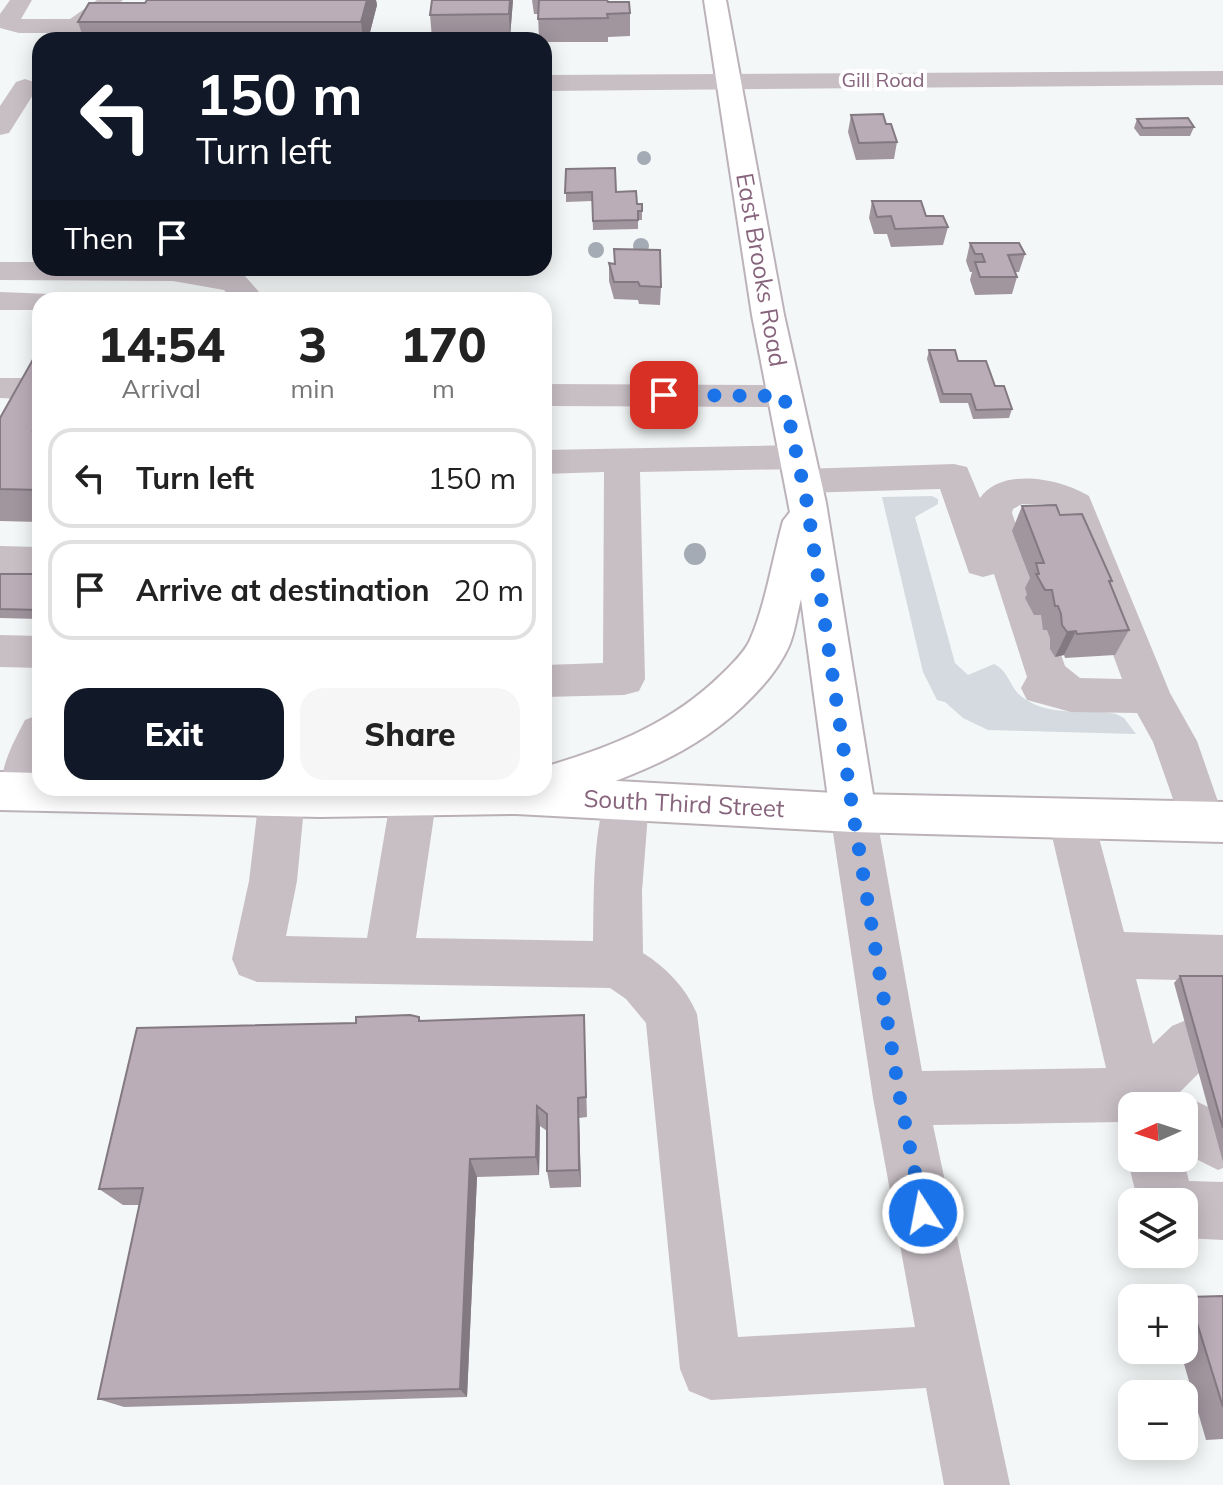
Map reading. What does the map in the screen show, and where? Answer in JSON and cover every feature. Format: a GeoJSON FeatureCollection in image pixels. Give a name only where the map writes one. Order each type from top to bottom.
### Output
{"type":"FeatureCollection","features":[{"type":"Feature","properties":{"kind":"main road","name":"East Brooks Road"},"geometry":{"type":"LineString","coordinates":[[715,0],[784,396],[802,480],[853,813]]}},
{"type":"Feature","properties":{"kind":"main road"},"geometry":{"type":"LineString","coordinates":[[552,782],[636,756],[717,706],[760,661],[769,645],[802,480]]}},
{"type":"Feature","properties":{"kind":"main road","name":"South Third Street"},"geometry":{"type":"LineString","coordinates":[[7,791],[32,791]]}},
{"type":"Feature","properties":{"kind":"main road","name":"South Third Street"},"geometry":{"type":"LineString","coordinates":[[552,792],[626,801],[853,813],[1212,822]]}},
{"type":"Feature","properties":{"kind":"street"},"geometry":{"type":"LineString","coordinates":[[21,0],[6,22],[64,32]]}},
{"type":"Feature","properties":{"kind":"street"},"geometry":{"type":"LineString","coordinates":[[72,32],[112,0]]}},
{"type":"Feature","properties":{"kind":"street","name":"Gill Road"},"geometry":{"type":"LineString","coordinates":[[552,83],[1223,78]]}},
{"type":"Feature","properties":{"kind":"street"},"geometry":{"type":"LineString","coordinates":[[0,127],[22,87]]}},
{"type":"Feature","properties":{"kind":"street"},"geometry":{"type":"LineString","coordinates":[[0,271],[32,271]]}},
{"type":"Feature","properties":{"kind":"street"},"geometry":{"type":"LineString","coordinates":[[195,276],[234,283],[242,292]]}},
{"type":"Feature","properties":{"kind":"street"},"geometry":{"type":"LineString","coordinates":[[0,301],[32,301]]}},
{"type":"Feature","properties":{"kind":"street"},"geometry":{"type":"LineString","coordinates":[[0,388],[32,389]]}},
{"type":"Feature","properties":{"kind":"street"},"geometry":{"type":"LineString","coordinates":[[552,395],[784,396]]}},
{"type":"Feature","properties":{"kind":"street"},"geometry":{"type":"LineString","coordinates":[[552,681],[624,679],[622,460]]}},
{"type":"Feature","properties":{"kind":"street"},"geometry":{"type":"LineString","coordinates":[[552,462],[622,460],[802,480],[954,476],[1011,649],[1035,684],[1049,692],[1071,695],[1150,696]]}},
{"type":"Feature","properties":{"kind":"street"},"geometry":{"type":"LineString","coordinates":[[1071,695],[1047,675],[993,513],[996,502],[1007,494],[1044,491],[1064,497],[1076,505],[1150,696],[1175,741],[1212,822]]}},
{"type":"Feature","properties":{"kind":"street"},"geometry":{"type":"LineString","coordinates":[[0,560],[32,561]]}},
{"type":"Feature","properties":{"kind":"street"},"geometry":{"type":"LineString","coordinates":[[0,651],[32,652]]}},
{"type":"Feature","properties":{"kind":"street"},"geometry":{"type":"LineString","coordinates":[[7,791],[32,746]]}},
{"type":"Feature","properties":{"kind":"street"},"geometry":{"type":"LineString","coordinates":[[307,796],[273,881],[257,959],[618,965],[644,982],[671,1014],[711,1369],[952,1356]]}},
{"type":"Feature","properties":{"kind":"street"},"geometry":{"type":"LineString","coordinates":[[388,961],[414,796]]}},
{"type":"Feature","properties":{"kind":"street"},"geometry":{"type":"LineString","coordinates":[[618,965],[618,891],[626,801]]}},
{"type":"Feature","properties":{"kind":"street","name":"East Brooks Road"},"geometry":{"type":"LineString","coordinates":[[853,813],[900,1098],[977,1485]]}},
{"type":"Feature","properties":{"kind":"street"},"geometry":{"type":"LineString","coordinates":[[1071,819],[1143,1092]]}},
{"type":"Feature","properties":{"kind":"street"},"geometry":{"type":"LineString","coordinates":[[1105,955],[1223,958]]}},
{"type":"Feature","properties":{"kind":"street"},"geometry":{"type":"LineString","coordinates":[[1154,1092],[1191,1044]]}},
{"type":"Feature","properties":{"kind":"street"},"geometry":{"type":"LineString","coordinates":[[900,1098],[1118,1102]]}},
{"type":"Feature","properties":{"kind":"street"},"geometry":{"type":"LineString","coordinates":[[1198,1210],[1223,1211]]}},
{"type":"Feature","properties":{"kind":"shaded area"},"geometry":{"type":"Polygon","coordinates":[[[932,496],[938,499],[938,504],[915,517],[955,663],[968,675],[994,664],[1003,671],[1018,693],[1033,704],[1056,710],[1116,714],[1124,718],[1136,734],[988,730],[937,700],[923,672],[882,497],[932,496]]]}},
{"type":"Feature","properties":{"kind":"building"},"geometry":{"type":"Polygon","coordinates":[[[147,0],[367,0],[361,22],[78,22],[89,3],[145,3],[147,0]]]}},
{"type":"Feature","properties":{"kind":"building"},"geometry":{"type":"Polygon","coordinates":[[[432,0],[510,0],[509,14],[430,15],[432,0]]]}},
{"type":"Feature","properties":{"kind":"building"},"geometry":{"type":"Polygon","coordinates":[[[539,0],[629,2],[630,13],[607,14],[608,18],[538,19],[539,0]]]}},
{"type":"Feature","properties":{"kind":"building"},"geometry":{"type":"Polygon","coordinates":[[[883,114],[886,124],[891,124],[897,142],[859,143],[851,115],[883,114]]]}},
{"type":"Feature","properties":{"kind":"building"},"geometry":{"type":"Polygon","coordinates":[[[1188,118],[1194,127],[1143,128],[1137,119],[1188,118]]]}},
{"type":"Feature","properties":{"kind":"building"},"geometry":{"type":"Polygon","coordinates":[[[615,168],[616,192],[636,191],[637,204],[642,204],[642,211],[638,211],[638,220],[593,221],[592,192],[565,193],[566,169],[615,168]]]}},
{"type":"Feature","properties":{"kind":"building"},"geometry":{"type":"Polygon","coordinates":[[[872,201],[921,201],[926,216],[943,216],[948,227],[895,229],[891,216],[877,217],[872,201]]]}},
{"type":"Feature","properties":{"kind":"building"},"geometry":{"type":"Polygon","coordinates":[[[970,243],[1019,243],[1025,254],[1008,255],[1017,277],[980,277],[975,262],[985,262],[982,254],[975,254],[970,243]]]}},
{"type":"Feature","properties":{"kind":"building"},"geometry":{"type":"Polygon","coordinates":[[[614,249],[660,250],[661,287],[640,286],[638,282],[614,282],[609,263],[615,264],[614,249]]]}},
{"type":"Feature","properties":{"kind":"building"},"geometry":{"type":"Polygon","coordinates":[[[929,350],[955,350],[958,361],[986,361],[995,386],[1004,386],[1012,409],[976,410],[971,394],[943,394],[929,350]]]}},
{"type":"Feature","properties":{"kind":"building"},"geometry":{"type":"Polygon","coordinates":[[[32,361],[32,490],[0,489],[0,418],[32,361]]]}},
{"type":"Feature","properties":{"kind":"building"},"geometry":{"type":"Polygon","coordinates":[[[1056,505],[1060,515],[1082,514],[1112,581],[1109,581],[1129,630],[1077,634],[1076,631],[1067,632],[1062,625],[1052,590],[1045,590],[1036,574],[1039,574],[1036,563],[1044,563],[1022,506],[1056,505]]]}},
{"type":"Feature","properties":{"kind":"building"},"geometry":{"type":"Polygon","coordinates":[[[0,574],[32,574],[32,610],[0,609],[0,574]]]}},
{"type":"Feature","properties":{"kind":"building"},"geometry":{"type":"Polygon","coordinates":[[[1180,976],[1223,976],[1223,1128],[1180,976]]]}},
{"type":"Feature","properties":{"kind":"building"},"geometry":{"type":"Polygon","coordinates":[[[584,1015],[586,1097],[578,1098],[579,1170],[547,1171],[547,1114],[537,1106],[536,1157],[470,1159],[460,1389],[98,1399],[143,1188],[99,1189],[137,1028],[356,1023],[356,1017],[419,1017],[419,1021],[584,1015]]]}},
{"type":"Feature","properties":{"kind":"building"},"geometry":{"type":"Polygon","coordinates":[[[1223,1296],[1223,1407],[1198,1326],[1198,1297],[1223,1296]]]}},
{"type":"Feature","properties":{"kind":"route"},"geometry":{"type":"LineString","coordinates":[[664,395],[784,396],[807,503],[853,813],[900,1098],[923,1213]]}}]}
